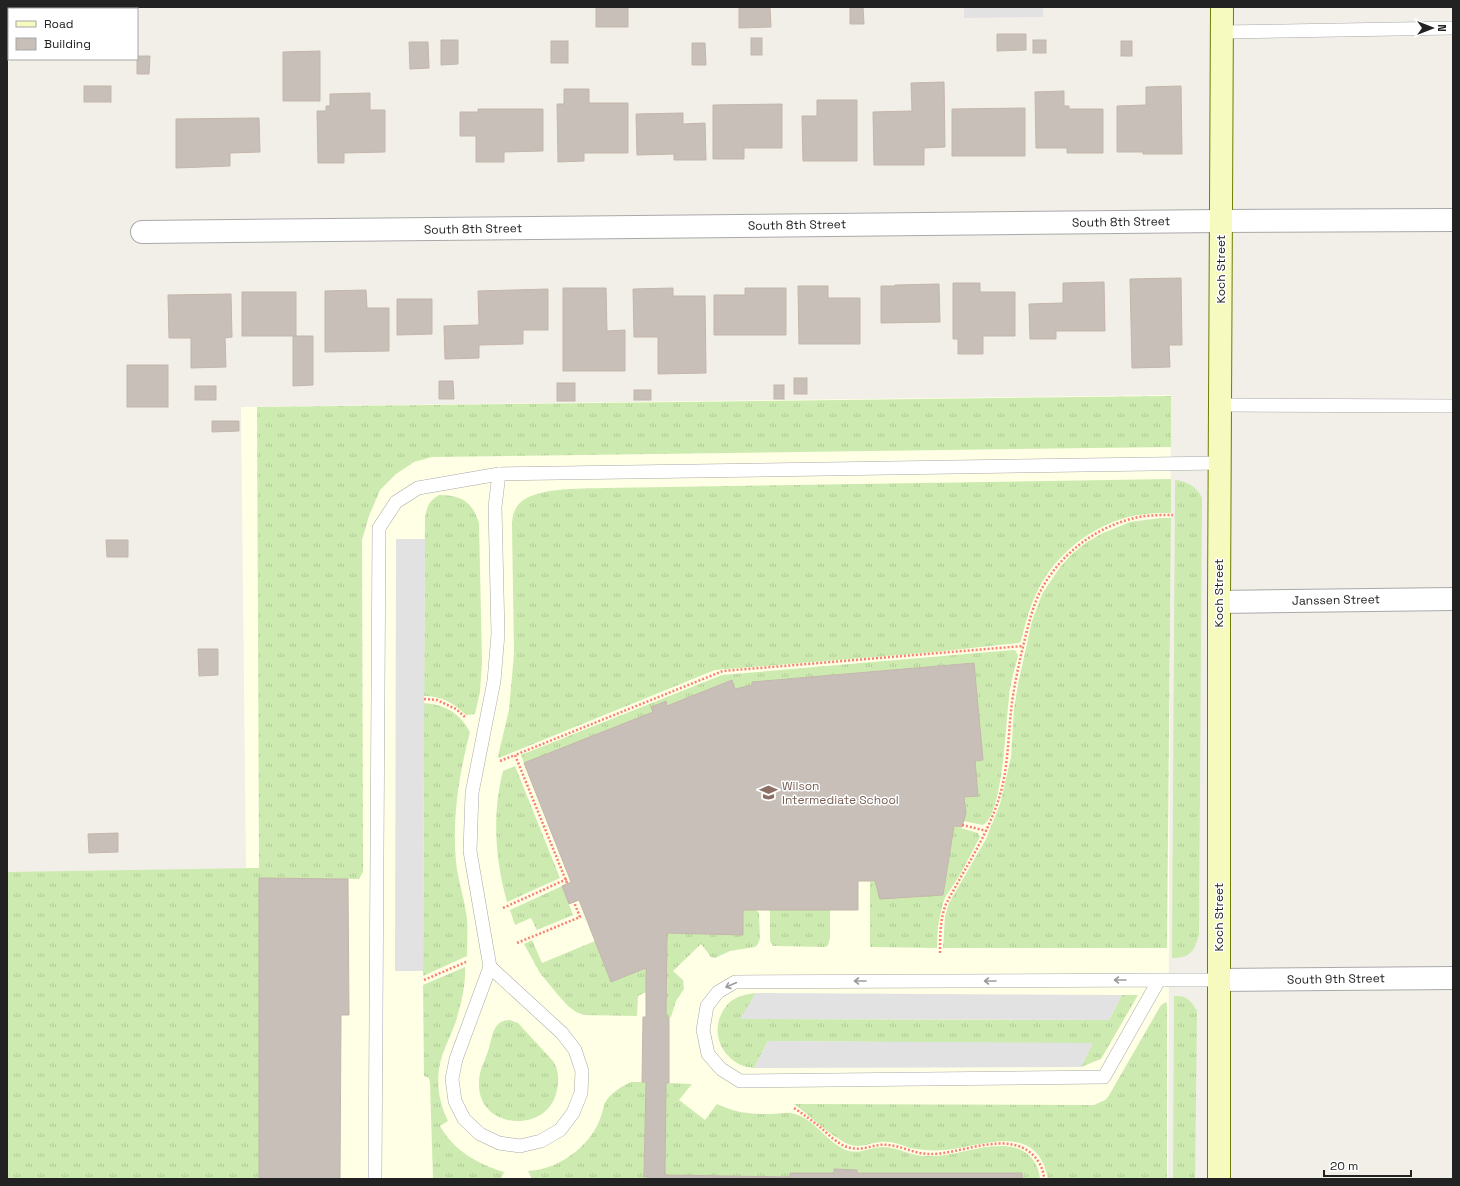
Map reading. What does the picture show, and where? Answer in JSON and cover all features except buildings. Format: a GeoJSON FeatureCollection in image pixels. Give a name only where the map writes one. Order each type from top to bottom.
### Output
{"type":"FeatureCollection","features":[{"type":"Feature","properties":{"kind":"street","name":"Koch Street"},"geometry":{"type":"LineString","coordinates":[[1219,1179],[1219,602],[1222,7]]}},
{"type":"Feature","properties":{"kind":"street","name":"South 8th Street"},"geometry":{"type":"LineString","coordinates":[[142,232],[1221,220],[1453,220]]}},
{"type":"Feature","properties":{"kind":"street","name":"Janssen Street"},"geometry":{"type":"LineString","coordinates":[[1219,602],[1453,599]]}},
{"type":"Feature","properties":{"kind":"street","name":"South 9th Street"},"geometry":{"type":"LineString","coordinates":[[1219,980],[1453,978]]}},
{"type":"Feature","properties":{"kind":"lane"},"geometry":{"type":"LineString","coordinates":[[1222,32],[1453,28]]}},
{"type":"Feature","properties":{"kind":"lane"},"geometry":{"type":"LineString","coordinates":[[1220,405],[1453,406]]}},
{"type":"Feature","properties":{"kind":"lane"},"geometry":{"type":"LineString","coordinates":[[375,1179],[378,528],[396,502],[418,488],[498,474],[1220,463]]}},
{"type":"Feature","properties":{"kind":"lane"},"geometry":{"type":"LineString","coordinates":[[490,967],[562,1033],[575,1050],[582,1071],[581,1093],[573,1113],[560,1130],[541,1141],[520,1146],[499,1143],[480,1134],[464,1119],[455,1101],[452,1080],[456,1059],[490,967],[470,851],[472,793],[494,681],[498,634],[495,507],[498,474]]}},
{"type":"Feature","properties":{"kind":"lane"},"geometry":{"type":"LineString","coordinates":[[1159,980],[1104,1077],[740,1081],[720,1069],[708,1054],[703,1030],[707,1006],[718,992],[735,982],[1159,980],[1219,980]]}},
{"type":"Feature","properties":{"kind":"path"},"geometry":{"type":"LineString","coordinates":[[940,953],[940,933],[943,912],[946,904],[987,831],[1000,795],[1005,775],[1014,689],[1031,614],[1038,596],[1057,566],[1071,551],[1103,530],[1123,521],[1141,517],[1173,516]]}},
{"type":"Feature","properties":{"kind":"path"},"geometry":{"type":"LineString","coordinates":[[500,761],[723,672],[1023,646]]}},
{"type":"Feature","properties":{"kind":"path"},"geometry":{"type":"LineString","coordinates":[[424,699],[437,700],[456,709],[466,719]]}},
{"type":"Feature","properties":{"kind":"path"},"geometry":{"type":"LineString","coordinates":[[503,908],[567,881],[515,755]]}},
{"type":"Feature","properties":{"kind":"path"},"geometry":{"type":"LineString","coordinates":[[962,825],[987,831]]}},
{"type":"Feature","properties":{"kind":"path"},"geometry":{"type":"LineString","coordinates":[[517,943],[580,917],[574,902]]}},
{"type":"Feature","properties":{"kind":"path"},"geometry":{"type":"LineString","coordinates":[[424,980],[467,962]]}},
{"type":"Feature","properties":{"kind":"path"},"geometry":{"type":"LineString","coordinates":[[794,1108],[842,1145],[851,1148],[863,1149],[886,1144],[918,1153],[929,1154],[987,1145],[1017,1145],[1030,1151],[1039,1162],[1044,1179]]}},
{"type":"Feature","properties":{"kind":"shaded area"},"geometry":{"type":"Polygon","coordinates":[[[964,7],[1043,7],[1043,17],[964,18],[964,7]]]}},
{"type":"Feature","properties":{"kind":"shaded area"},"geometry":{"type":"Polygon","coordinates":[[[1171,395],[1168,1179],[247,1179],[246,868],[241,407],[1171,395]]]}},
{"type":"Feature","properties":{"kind":"shaded area"},"geometry":{"type":"Polygon","coordinates":[[[396,539],[425,539],[423,971],[395,971],[396,539]]]}},
{"type":"Feature","properties":{"kind":"shaded area"},"geometry":{"type":"Polygon","coordinates":[[[756,993],[1122,995],[1109,1020],[740,1019],[756,993]]]}},
{"type":"Feature","properties":{"kind":"shaded area"},"geometry":{"type":"Polygon","coordinates":[[[768,1041],[1093,1043],[1081,1067],[754,1068],[768,1041]]]}},
{"type":"Feature","properties":{"kind":"green space"},"geometry":{"type":"Polygon","coordinates":[[[1171,396],[1171,447],[432,457],[414,462],[396,474],[380,490],[369,516],[362,540],[363,872],[359,879],[260,878],[259,1179],[7,1179],[7,872],[259,868],[257,407],[1171,396]]]}},
{"type":"Feature","properties":{"kind":"green space"},"geometry":{"type":"Polygon","coordinates":[[[1171,479],[1171,513],[1146,514],[1129,517],[1112,523],[1096,530],[1067,551],[1055,564],[1036,594],[1029,611],[1021,641],[1019,643],[935,652],[715,670],[499,758],[498,756],[509,710],[514,654],[512,518],[516,508],[522,501],[532,496],[544,492],[583,488],[1171,479]]]}},
{"type":"Feature","properties":{"kind":"green space"},"geometry":{"type":"Polygon","coordinates":[[[1175,480],[1191,485],[1202,498],[1199,935],[1193,949],[1188,955],[1184,957],[1172,958],[1175,480]]]}},
{"type":"Feature","properties":{"kind":"green space"},"geometry":{"type":"Polygon","coordinates":[[[439,495],[454,496],[465,501],[473,509],[479,523],[482,661],[480,692],[475,714],[466,715],[447,701],[436,697],[424,696],[425,517],[429,504],[439,495]]]}},
{"type":"Feature","properties":{"kind":"green space"},"geometry":{"type":"Polygon","coordinates":[[[1171,518],[1167,948],[943,948],[945,916],[949,903],[986,839],[1000,804],[1011,757],[1014,709],[1018,684],[1032,621],[1042,594],[1060,567],[1072,554],[1087,542],[1103,533],[1130,522],[1171,518]]]}},
{"type":"Feature","properties":{"kind":"green space"},"geometry":{"type":"Polygon","coordinates":[[[1013,650],[1016,651],[1018,656],[1010,689],[1000,784],[996,803],[990,817],[983,825],[963,821],[966,813],[964,797],[977,796],[975,761],[983,760],[974,663],[752,682],[752,685],[735,689],[731,680],[667,706],[665,701],[651,707],[653,712],[524,763],[521,755],[722,675],[1013,650]]]}},
{"type":"Feature","properties":{"kind":"green space"},"geometry":{"type":"Polygon","coordinates":[[[424,703],[432,704],[451,711],[461,719],[470,732],[457,796],[455,829],[456,862],[467,919],[467,956],[423,976],[424,703]]]}},
{"type":"Feature","properties":{"kind":"green space"},"geometry":{"type":"Polygon","coordinates":[[[515,766],[560,878],[507,902],[500,870],[496,836],[497,803],[503,771],[515,766]]]}},
{"type":"Feature","properties":{"kind":"green space"},"geometry":{"type":"Polygon","coordinates":[[[954,826],[978,833],[980,837],[943,903],[938,926],[937,948],[870,947],[870,881],[943,895],[954,826]]]}},
{"type":"Feature","properties":{"kind":"green space"},"geometry":{"type":"Polygon","coordinates":[[[562,886],[573,915],[537,930],[531,918],[515,925],[510,910],[562,886]]]}},
{"type":"Feature","properties":{"kind":"green space"},"geometry":{"type":"Polygon","coordinates":[[[743,910],[756,910],[759,913],[760,938],[758,944],[755,947],[730,951],[715,958],[711,957],[701,944],[673,971],[683,980],[684,989],[676,1001],[671,1017],[666,1017],[667,933],[743,935],[743,910]]]}},
{"type":"Feature","properties":{"kind":"green space"},"geometry":{"type":"Polygon","coordinates":[[[770,910],[830,910],[830,938],[828,945],[826,947],[773,946],[770,941],[770,910]]]}},
{"type":"Feature","properties":{"kind":"green space"},"geometry":{"type":"Polygon","coordinates":[[[532,940],[542,963],[595,941],[611,982],[646,968],[646,992],[638,996],[637,1016],[584,1015],[576,1012],[568,1006],[540,973],[524,944],[532,940]]]}},
{"type":"Feature","properties":{"kind":"green space"},"geometry":{"type":"Polygon","coordinates":[[[465,967],[464,988],[460,1008],[440,1064],[438,1081],[440,1097],[448,1121],[440,1126],[452,1143],[476,1161],[504,1172],[501,1179],[433,1179],[430,1083],[429,1078],[424,1076],[423,985],[465,967]]]}},
{"type":"Feature","properties":{"kind":"green space"},"geometry":{"type":"Polygon","coordinates":[[[756,993],[741,1019],[1109,1020],[1122,995],[1138,995],[1101,1059],[1081,1067],[1092,1044],[768,1041],[754,1068],[741,1065],[731,1059],[720,1044],[718,1027],[720,1018],[730,1002],[736,998],[756,993]]]}},
{"type":"Feature","properties":{"kind":"green space"},"geometry":{"type":"Polygon","coordinates":[[[1174,996],[1185,997],[1193,1004],[1197,1011],[1195,1179],[1173,1179],[1174,996]]]}},
{"type":"Feature","properties":{"kind":"green space"},"geometry":{"type":"Polygon","coordinates":[[[1166,1002],[1167,1179],[1048,1179],[1042,1161],[1032,1149],[1020,1143],[1006,1141],[940,1150],[914,1149],[888,1142],[855,1146],[838,1138],[822,1127],[794,1104],[1094,1105],[1108,1097],[1161,1005],[1166,1002]]]}},
{"type":"Feature","properties":{"kind":"green space"},"geometry":{"type":"Polygon","coordinates":[[[510,1020],[518,1023],[553,1061],[557,1071],[557,1090],[551,1104],[542,1114],[529,1120],[515,1121],[502,1118],[490,1111],[482,1101],[479,1086],[481,1071],[493,1033],[497,1025],[504,1021],[510,1020]]]}},
{"type":"Feature","properties":{"kind":"green space"},"geometry":{"type":"Polygon","coordinates":[[[631,1082],[646,1082],[644,1176],[647,1176],[647,1179],[532,1179],[528,1171],[538,1170],[558,1163],[577,1151],[591,1135],[598,1123],[609,1096],[631,1082]]]}},
{"type":"Feature","properties":{"kind":"green space"},"geometry":{"type":"Polygon","coordinates":[[[666,1083],[692,1084],[679,1100],[705,1120],[717,1104],[737,1111],[749,1113],[791,1113],[806,1119],[839,1146],[846,1150],[856,1152],[885,1147],[921,1156],[937,1156],[994,1146],[1005,1146],[1026,1152],[1036,1164],[1040,1179],[1022,1179],[1022,1173],[857,1173],[857,1170],[834,1169],[834,1173],[791,1173],[790,1177],[665,1175],[666,1083]]]}},
{"type":"Feature","properties":{"kind":"place","name":"Wilson Intermediate School"},"geometry":{"type":"Point","coordinates":[769,793]}}]}
